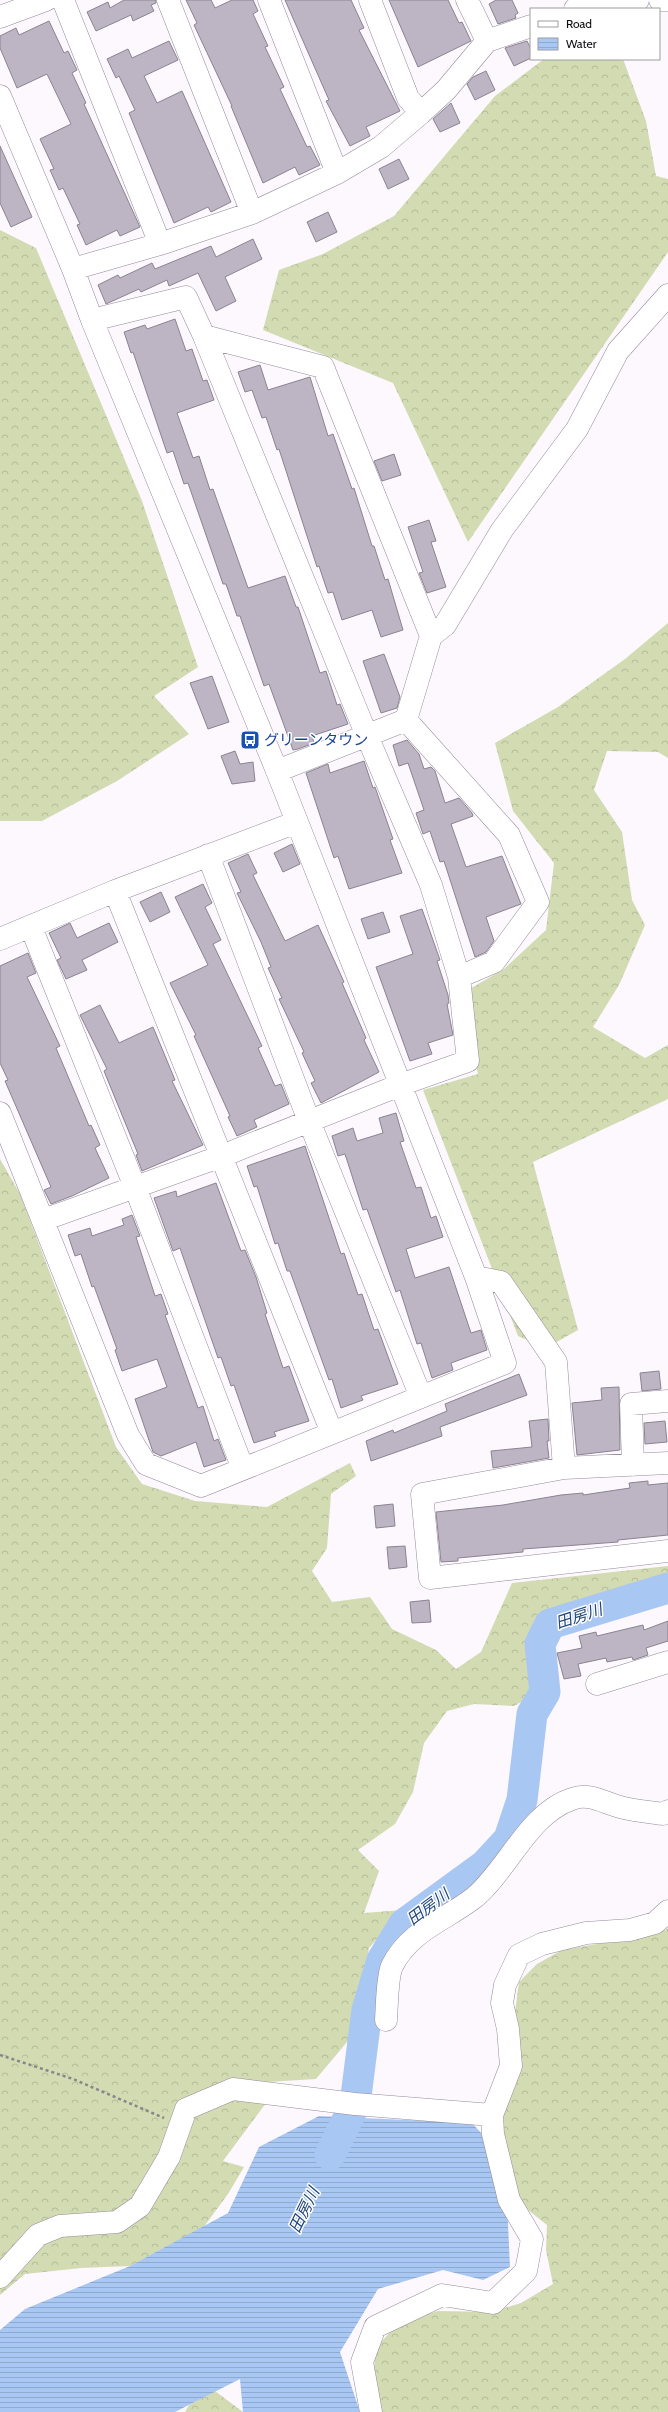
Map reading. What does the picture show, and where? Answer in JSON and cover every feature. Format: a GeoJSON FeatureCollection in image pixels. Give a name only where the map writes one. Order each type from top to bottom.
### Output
{"type":"FeatureCollection","features":[{"type":"Feature","properties":{"kind":"street"},"geometry":{"type":"LineString","coordinates":[[0,17],[46,0]]}},
{"type":"Feature","properties":{"kind":"street"},"geometry":{"type":"LineString","coordinates":[[63,0],[160,244]]}},
{"type":"Feature","properties":{"kind":"street"},"geometry":{"type":"LineString","coordinates":[[168,0],[252,213]]}},
{"type":"Feature","properties":{"kind":"street"},"geometry":{"type":"LineString","coordinates":[[269,0],[337,173]]}},
{"type":"Feature","properties":{"kind":"street"},"geometry":{"type":"LineString","coordinates":[[370,0],[408,98],[421,113]]}},
{"type":"Feature","properties":{"kind":"street"},"geometry":{"type":"LineString","coordinates":[[467,0],[487,41]]}},
{"type":"Feature","properties":{"kind":"street"},"geometry":{"type":"LineString","coordinates":[[581,8],[638,0]]}},
{"type":"Feature","properties":{"kind":"street"},"geometry":{"type":"LineString","coordinates":[[660,0],[668,0]]}},
{"type":"Feature","properties":{"kind":"street"},"geometry":{"type":"LineString","coordinates":[[73,269],[160,244],[252,213],[337,173],[381,147],[421,113],[446,90],[487,41],[530,26]]}},
{"type":"Feature","properties":{"kind":"street"},"geometry":{"type":"LineString","coordinates":[[0,96],[73,269],[92,320],[277,771],[476,1277],[505,1363],[201,1486],[146,1464],[128,1435],[0,1113]]}},
{"type":"Feature","properties":{"kind":"street"},"geometry":{"type":"LineString","coordinates":[[406,720],[431,636],[445,625],[502,530],[577,429],[618,351],[668,295]]}},
{"type":"Feature","properties":{"kind":"street"},"geometry":{"type":"LineString","coordinates":[[43,1220],[222,1156],[400,1085],[468,1061],[459,977],[431,885],[367,736],[204,336],[186,297],[92,320]]}},
{"type":"Feature","properties":{"kind":"street"},"geometry":{"type":"LineString","coordinates":[[204,336],[323,366],[431,636]]}},
{"type":"Feature","properties":{"kind":"street"},"geometry":{"type":"LineString","coordinates":[[277,771],[406,720]]}},
{"type":"Feature","properties":{"kind":"street"},"geometry":{"type":"LineString","coordinates":[[406,720],[509,835],[538,902],[494,962],[459,977]]}},
{"type":"Feature","properties":{"kind":"street"},"geometry":{"type":"LineString","coordinates":[[0,938],[115,891],[296,822]]}},
{"type":"Feature","properties":{"kind":"street"},"geometry":{"type":"LineString","coordinates":[[208,855],[309,1121],[421,1397]]}},
{"type":"Feature","properties":{"kind":"street"},"geometry":{"type":"LineString","coordinates":[[115,891],[332,1433]]}},
{"type":"Feature","properties":{"kind":"street"},"geometry":{"type":"LineString","coordinates":[[31,926],[135,1187],[243,1468]]}},
{"type":"Feature","properties":{"kind":"street"},"geometry":{"type":"LineString","coordinates":[[476,1277],[500,1282],[556,1362],[564,1468]]}},
{"type":"Feature","properties":{"kind":"street"},"geometry":{"type":"LineString","coordinates":[[633,1465],[631,1404],[668,1400]]}},
{"type":"Feature","properties":{"kind":"street"},"geometry":{"type":"LineString","coordinates":[[668,1463],[564,1468],[422,1494],[430,1578],[668,1551]]}},
{"type":"Feature","properties":{"kind":"street"},"geometry":{"type":"LineString","coordinates":[[597,1684],[668,1662]]}},
{"type":"Feature","properties":{"kind":"street"},"geometry":{"type":"LineString","coordinates":[[386,2020],[392,1967],[410,1940],[435,1921],[474,1897],[506,1864],[542,1815],[571,1799],[586,1796],[622,1808],[663,1814],[668,1811]]}},
{"type":"Feature","properties":{"kind":"street"},"geometry":{"type":"LineString","coordinates":[[371,2412],[362,2362],[375,2326],[442,2295],[493,2303],[526,2271],[532,2239],[509,2200],[493,2134],[492,2115],[511,2066],[508,2029],[502,2003],[505,1985],[519,1955],[542,1944],[586,1933],[630,1930],[655,1923],[668,1911]]}},
{"type":"Feature","properties":{"kind":"street"},"geometry":{"type":"LineString","coordinates":[[0,2278],[38,2235],[60,2226],[118,2222],[140,2206],[169,2157],[186,2109],[233,2089],[355,2104],[492,2115]]}},
{"type":"Feature","properties":{"kind":"path"},"geometry":{"type":"LineString","coordinates":[[0,2055],[73,2079],[180,2126]]}},
{"type":"Feature","properties":{"kind":"green space"},"geometry":{"type":"Polygon","coordinates":[[[543,60],[623,60],[646,121],[656,176],[668,179],[668,252],[468,542],[393,383],[263,330],[279,270],[323,254],[394,216],[495,96],[543,60]]]}},
{"type":"Feature","properties":{"kind":"green space"},"geometry":{"type":"Polygon","coordinates":[[[0,230],[36,248],[142,501],[198,667],[154,696],[189,734],[117,781],[42,821],[0,821],[0,230]]]}},
{"type":"Feature","properties":{"kind":"green space"},"geometry":{"type":"Polygon","coordinates":[[[668,623],[668,758],[658,752],[607,751],[594,790],[622,832],[632,900],[645,925],[619,985],[593,1027],[645,1058],[668,1045],[668,1099],[533,1162],[578,1330],[546,1348],[518,1336],[423,1090],[478,1074],[461,994],[504,969],[546,930],[554,863],[513,811],[495,743],[558,707],[625,659],[668,623]]]}},
{"type":"Feature","properties":{"kind":"green space"},"geometry":{"type":"Polygon","coordinates":[[[0,1159],[20,1194],[116,1447],[142,1484],[195,1501],[267,1507],[350,1463],[356,1476],[331,1494],[327,1548],[312,1571],[332,1602],[370,1597],[392,1629],[436,1650],[456,1669],[481,1652],[512,1583],[668,1566],[668,1597],[550,1622],[532,1636],[532,1696],[514,1706],[474,1704],[447,1711],[424,1743],[413,1792],[395,1824],[358,1850],[379,1871],[364,1913],[403,1910],[369,1948],[352,2036],[316,2079],[267,2082],[266,2103],[223,2161],[244,2167],[228,2194],[203,2228],[130,2266],[81,2268],[25,2274],[0,2295],[0,1159]]]}},
{"type":"Feature","properties":{"kind":"green space"},"geometry":{"type":"Polygon","coordinates":[[[668,1927],[668,2412],[380,2412],[372,2388],[376,2348],[398,2323],[438,2311],[491,2312],[521,2303],[553,2284],[546,2250],[547,2225],[518,2202],[505,2159],[501,2118],[519,1982],[537,1964],[562,1950],[643,1936],[666,1930],[668,1927]]]}},
{"type":"Feature","properties":{"kind":"green space"},"geometry":{"type":"Polygon","coordinates":[[[215,2391],[243,2412],[185,2412],[189,2405],[215,2391]]]}},
{"type":"Feature","properties":{"kind":"water"},"geometry":{"type":"Polygon","coordinates":[[[319,2116],[472,2123],[505,2159],[510,2267],[483,2280],[443,2270],[378,2289],[340,2352],[360,2412],[243,2412],[240,2379],[175,2412],[0,2412],[0,2330],[25,2309],[130,2266],[228,2213],[259,2147],[319,2116]]]}},
{"type":"Feature","properties":{"kind":"building"},"geometry":{"type":"Polygon","coordinates":[[[124,0],[156,0],[156,3],[151,5],[154,11],[133,21],[131,15],[96,31],[87,12],[108,2],[110,8],[124,0]]]}},
{"type":"Feature","properties":{"kind":"building"},"geometry":{"type":"Polygon","coordinates":[[[186,0],[211,0],[215,8],[232,0],[253,0],[258,11],[253,14],[268,46],[265,47],[284,87],[280,89],[307,147],[310,146],[320,165],[299,175],[295,167],[263,183],[232,106],[194,25],[197,23],[186,0]]]}},
{"type":"Feature","properties":{"kind":"building"},"geometry":{"type":"Polygon","coordinates":[[[285,0],[351,0],[364,28],[359,30],[400,111],[366,127],[370,136],[350,146],[326,101],[329,100],[285,0]]]}},
{"type":"Feature","properties":{"kind":"building"},"geometry":{"type":"Polygon","coordinates":[[[389,0],[448,0],[459,23],[462,22],[471,41],[418,67],[389,0]]]}},
{"type":"Feature","properties":{"kind":"building"},"geometry":{"type":"Polygon","coordinates":[[[496,0],[512,0],[518,13],[515,15],[516,18],[498,24],[489,4],[496,0]]]}},
{"type":"Feature","properties":{"kind":"building"},"geometry":{"type":"Polygon","coordinates":[[[49,21],[64,53],[68,51],[77,70],[72,73],[86,103],[84,104],[140,227],[120,236],[117,230],[86,245],[77,225],[80,224],[63,188],[59,190],[50,170],[54,169],[40,139],[71,124],[47,74],[17,88],[0,48],[0,36],[16,28],[19,35],[49,21]]]}},
{"type":"Feature","properties":{"kind":"building"},"geometry":{"type":"Polygon","coordinates":[[[169,41],[178,60],[144,76],[157,103],[182,91],[231,202],[211,212],[208,207],[174,223],[129,113],[135,110],[119,76],[116,78],[107,59],[128,49],[132,58],[169,41]]]}},
{"type":"Feature","properties":{"kind":"building"},"geometry":{"type":"Polygon","coordinates":[[[527,41],[530,47],[530,58],[514,66],[505,48],[527,41]]]}},
{"type":"Feature","properties":{"kind":"building"},"geometry":{"type":"Polygon","coordinates":[[[486,71],[495,90],[475,100],[467,84],[473,77],[486,71]]]}},
{"type":"Feature","properties":{"kind":"building"},"geometry":{"type":"Polygon","coordinates":[[[451,103],[460,123],[440,132],[433,119],[451,103]]]}},
{"type":"Feature","properties":{"kind":"building"},"geometry":{"type":"Polygon","coordinates":[[[0,146],[32,217],[11,227],[0,203],[0,146]]]}},
{"type":"Feature","properties":{"kind":"building"},"geometry":{"type":"Polygon","coordinates":[[[399,159],[409,179],[388,189],[379,169],[399,159]]]}},
{"type":"Feature","properties":{"kind":"building"},"geometry":{"type":"Polygon","coordinates":[[[328,212],[337,232],[316,242],[307,222],[328,212]]]}},
{"type":"Feature","properties":{"kind":"building"},"geometry":{"type":"Polygon","coordinates":[[[253,239],[262,259],[225,277],[236,301],[216,311],[198,273],[169,286],[167,280],[141,292],[139,289],[106,304],[98,285],[118,275],[120,278],[152,263],[155,269],[211,246],[216,257],[253,239]]]}},
{"type":"Feature","properties":{"kind":"building"},"geometry":{"type":"Polygon","coordinates":[[[175,319],[186,351],[192,349],[203,381],[207,380],[214,400],[177,413],[193,458],[199,456],[210,490],[213,489],[248,588],[285,576],[296,607],[298,607],[320,673],[326,671],[337,705],[340,704],[348,724],[312,736],[314,743],[298,749],[293,750],[269,684],[264,686],[240,616],[237,616],[226,584],[223,584],[188,483],[184,484],[173,451],[167,453],[133,352],[131,353],[124,332],[145,325],[147,329],[175,319]]]}},
{"type":"Feature","properties":{"kind":"building"},"geometry":{"type":"Polygon","coordinates":[[[260,365],[268,390],[310,377],[328,436],[333,434],[352,489],[354,488],[372,546],[374,546],[385,580],[388,579],[403,630],[381,637],[372,610],[342,620],[333,592],[328,593],[319,566],[317,567],[279,449],[277,450],[266,417],[262,418],[252,390],[245,392],[238,372],[260,365]]]}},
{"type":"Feature","properties":{"kind":"building"},"geometry":{"type":"Polygon","coordinates":[[[394,454],[401,475],[382,481],[374,461],[394,454]]]}},
{"type":"Feature","properties":{"kind":"building"},"geometry":{"type":"Polygon","coordinates":[[[429,520],[436,541],[431,542],[446,587],[427,593],[419,573],[423,572],[408,527],[429,520]]]}},
{"type":"Feature","properties":{"kind":"building"},"geometry":{"type":"Polygon","coordinates":[[[384,654],[400,697],[397,708],[381,713],[363,661],[384,654]]]}},
{"type":"Feature","properties":{"kind":"building"},"geometry":{"type":"Polygon","coordinates":[[[212,676],[229,722],[208,729],[190,683],[212,676]]]}},
{"type":"Feature","properties":{"kind":"building"},"geometry":{"type":"Polygon","coordinates":[[[407,740],[419,754],[424,769],[431,767],[435,771],[445,803],[459,798],[472,813],[473,816],[451,824],[466,867],[502,856],[521,904],[486,917],[494,941],[486,952],[475,957],[444,861],[440,862],[430,831],[423,834],[416,813],[424,810],[408,763],[399,766],[393,745],[407,740]]]}},
{"type":"Feature","properties":{"kind":"building"},"geometry":{"type":"Polygon","coordinates":[[[235,751],[240,764],[253,762],[255,781],[232,784],[221,756],[235,751]]]}},
{"type":"Feature","properties":{"kind":"building"},"geometry":{"type":"Polygon","coordinates":[[[364,761],[373,788],[375,787],[393,839],[390,840],[402,873],[349,889],[338,856],[334,858],[306,773],[328,764],[330,773],[364,761]]]}},
{"type":"Feature","properties":{"kind":"building"},"geometry":{"type":"Polygon","coordinates":[[[292,844],[300,864],[283,872],[274,853],[292,844]]]}},
{"type":"Feature","properties":{"kind":"building"},"geometry":{"type":"Polygon","coordinates":[[[248,854],[257,873],[253,875],[285,941],[318,925],[344,982],[342,983],[366,1038],[364,1040],[379,1072],[321,1103],[311,1083],[315,1081],[302,1053],[304,1052],[279,999],[282,998],[268,968],[271,967],[261,942],[237,893],[241,892],[228,863],[248,854]]]}},
{"type":"Feature","properties":{"kind":"building"},"geometry":{"type":"Polygon","coordinates":[[[203,884],[212,903],[205,907],[221,940],[213,944],[262,1046],[258,1048],[275,1086],[281,1084],[289,1104],[254,1120],[257,1127],[237,1136],[228,1117],[230,1116],[194,1036],[196,1035],[170,983],[208,965],[175,897],[203,884]]]}},
{"type":"Feature","properties":{"kind":"building"},"geometry":{"type":"Polygon","coordinates":[[[161,892],[170,912],[150,922],[140,902],[161,892]]]}},
{"type":"Feature","properties":{"kind":"building"},"geometry":{"type":"Polygon","coordinates":[[[422,909],[440,960],[437,961],[448,995],[449,1003],[447,1004],[453,1035],[428,1043],[432,1054],[410,1061],[376,967],[413,954],[400,916],[422,909]]]}},
{"type":"Feature","properties":{"kind":"building"},"geometry":{"type":"Polygon","coordinates":[[[383,912],[390,932],[368,939],[361,919],[383,912]]]}},
{"type":"Feature","properties":{"kind":"building"},"geometry":{"type":"Polygon","coordinates":[[[70,923],[77,938],[109,923],[118,942],[82,960],[87,970],[66,979],[57,960],[61,958],[49,933],[70,923]]]}},
{"type":"Feature","properties":{"kind":"building"},"geometry":{"type":"Polygon","coordinates":[[[28,953],[36,973],[27,977],[60,1046],[56,1048],[89,1126],[91,1125],[100,1145],[95,1148],[109,1178],[72,1196],[51,1204],[44,1190],[51,1187],[5,1081],[8,1080],[0,1063],[0,966],[28,953]]]}},
{"type":"Feature","properties":{"kind":"building"},"geometry":{"type":"Polygon","coordinates":[[[100,1005],[119,1043],[153,1027],[175,1080],[172,1081],[203,1145],[142,1171],[136,1155],[138,1154],[104,1071],[107,1069],[80,1015],[100,1005]]]}},
{"type":"Feature","properties":{"kind":"building"},"geometry":{"type":"Polygon","coordinates":[[[396,1113],[404,1141],[400,1142],[416,1188],[421,1187],[431,1218],[436,1216],[443,1237],[406,1249],[415,1278],[449,1267],[471,1333],[481,1330],[487,1350],[451,1363],[453,1370],[432,1378],[421,1343],[417,1344],[400,1290],[396,1292],[367,1209],[363,1210],[345,1154],[338,1156],[332,1136],[353,1128],[357,1141],[383,1133],[379,1118],[396,1113]]]}},
{"type":"Feature","properties":{"kind":"building"},"geometry":{"type":"Polygon","coordinates":[[[305,1146],[341,1254],[344,1253],[358,1295],[362,1294],[374,1330],[378,1329],[398,1384],[361,1396],[363,1400],[341,1408],[332,1379],[329,1380],[290,1271],[287,1271],[278,1243],[275,1244],[257,1186],[254,1187],[247,1166],[305,1146]]]}},
{"type":"Feature","properties":{"kind":"building"},"geometry":{"type":"Polygon","coordinates":[[[216,1183],[241,1251],[245,1250],[256,1277],[267,1313],[265,1314],[283,1368],[289,1366],[309,1421],[274,1432],[276,1436],[254,1443],[234,1385],[231,1386],[221,1357],[218,1358],[180,1248],[173,1251],[154,1198],[176,1191],[177,1197],[216,1183]]]}},
{"type":"Feature","properties":{"kind":"building"},"geometry":{"type":"Polygon","coordinates":[[[132,1215],[140,1236],[136,1237],[155,1296],[161,1294],[168,1314],[165,1315],[198,1408],[203,1406],[214,1441],[218,1439],[226,1460],[204,1467],[196,1442],[161,1456],[153,1452],[135,1399],[167,1387],[157,1359],[122,1371],[115,1350],[117,1349],[94,1286],[92,1287],[81,1254],[75,1256],[68,1235],[90,1228],[92,1236],[124,1225],[122,1219],[132,1215]]]}},
{"type":"Feature","properties":{"kind":"building"},"geometry":{"type":"Polygon","coordinates":[[[659,1371],[661,1389],[642,1391],[640,1373],[659,1371]]]}},
{"type":"Feature","properties":{"kind":"building"},"geometry":{"type":"Polygon","coordinates":[[[519,1374],[527,1395],[440,1427],[442,1436],[371,1461],[366,1441],[393,1430],[394,1433],[447,1411],[445,1404],[519,1374]]]}},
{"type":"Feature","properties":{"kind":"building"},"geometry":{"type":"Polygon","coordinates":[[[619,1387],[620,1450],[577,1455],[572,1403],[602,1400],[601,1388],[619,1387]]]}},
{"type":"Feature","properties":{"kind":"building"},"geometry":{"type":"Polygon","coordinates":[[[548,1419],[549,1441],[547,1441],[549,1458],[493,1468],[491,1451],[532,1447],[529,1421],[548,1419]]]}},
{"type":"Feature","properties":{"kind":"building"},"geometry":{"type":"Polygon","coordinates":[[[665,1421],[667,1442],[645,1444],[644,1423],[665,1421]]]}},
{"type":"Feature","properties":{"kind":"building"},"geometry":{"type":"Polygon","coordinates":[[[648,1481],[648,1485],[668,1483],[668,1535],[618,1540],[618,1542],[523,1549],[523,1552],[458,1558],[458,1561],[441,1562],[436,1512],[503,1505],[561,1495],[583,1493],[583,1495],[630,1488],[629,1483],[648,1481]]]}},
{"type":"Feature","properties":{"kind":"building"},"geometry":{"type":"Polygon","coordinates":[[[393,1504],[395,1526],[376,1528],[374,1506],[393,1504]]]}},
{"type":"Feature","properties":{"kind":"building"},"geometry":{"type":"Polygon","coordinates":[[[405,1546],[407,1567],[389,1569],[387,1547],[405,1546]]]}},
{"type":"Feature","properties":{"kind":"building"},"geometry":{"type":"Polygon","coordinates":[[[429,1600],[431,1622],[412,1623],[410,1602],[429,1600]]]}},
{"type":"Feature","properties":{"kind":"building"},"geometry":{"type":"Polygon","coordinates":[[[668,1621],[668,1641],[646,1648],[648,1655],[633,1660],[632,1657],[607,1662],[606,1658],[578,1664],[581,1676],[564,1679],[557,1653],[582,1648],[579,1636],[596,1632],[597,1636],[643,1625],[644,1630],[668,1621]]]}},
{"type":"Feature","properties":{"kind":"waterway","name":"田房川"},"geometry":{"type":"LineString","coordinates":[[330,2155],[355,2104],[367,2010],[382,1960],[404,1924],[485,1865],[509,1839],[522,1800],[532,1714],[545,1692],[540,1644],[550,1624],[668,1588]]}},
{"type":"Feature","properties":{"kind":"place","name":"グリーンタウン"},"geometry":{"type":"Point","coordinates":[250,740]}}]}
